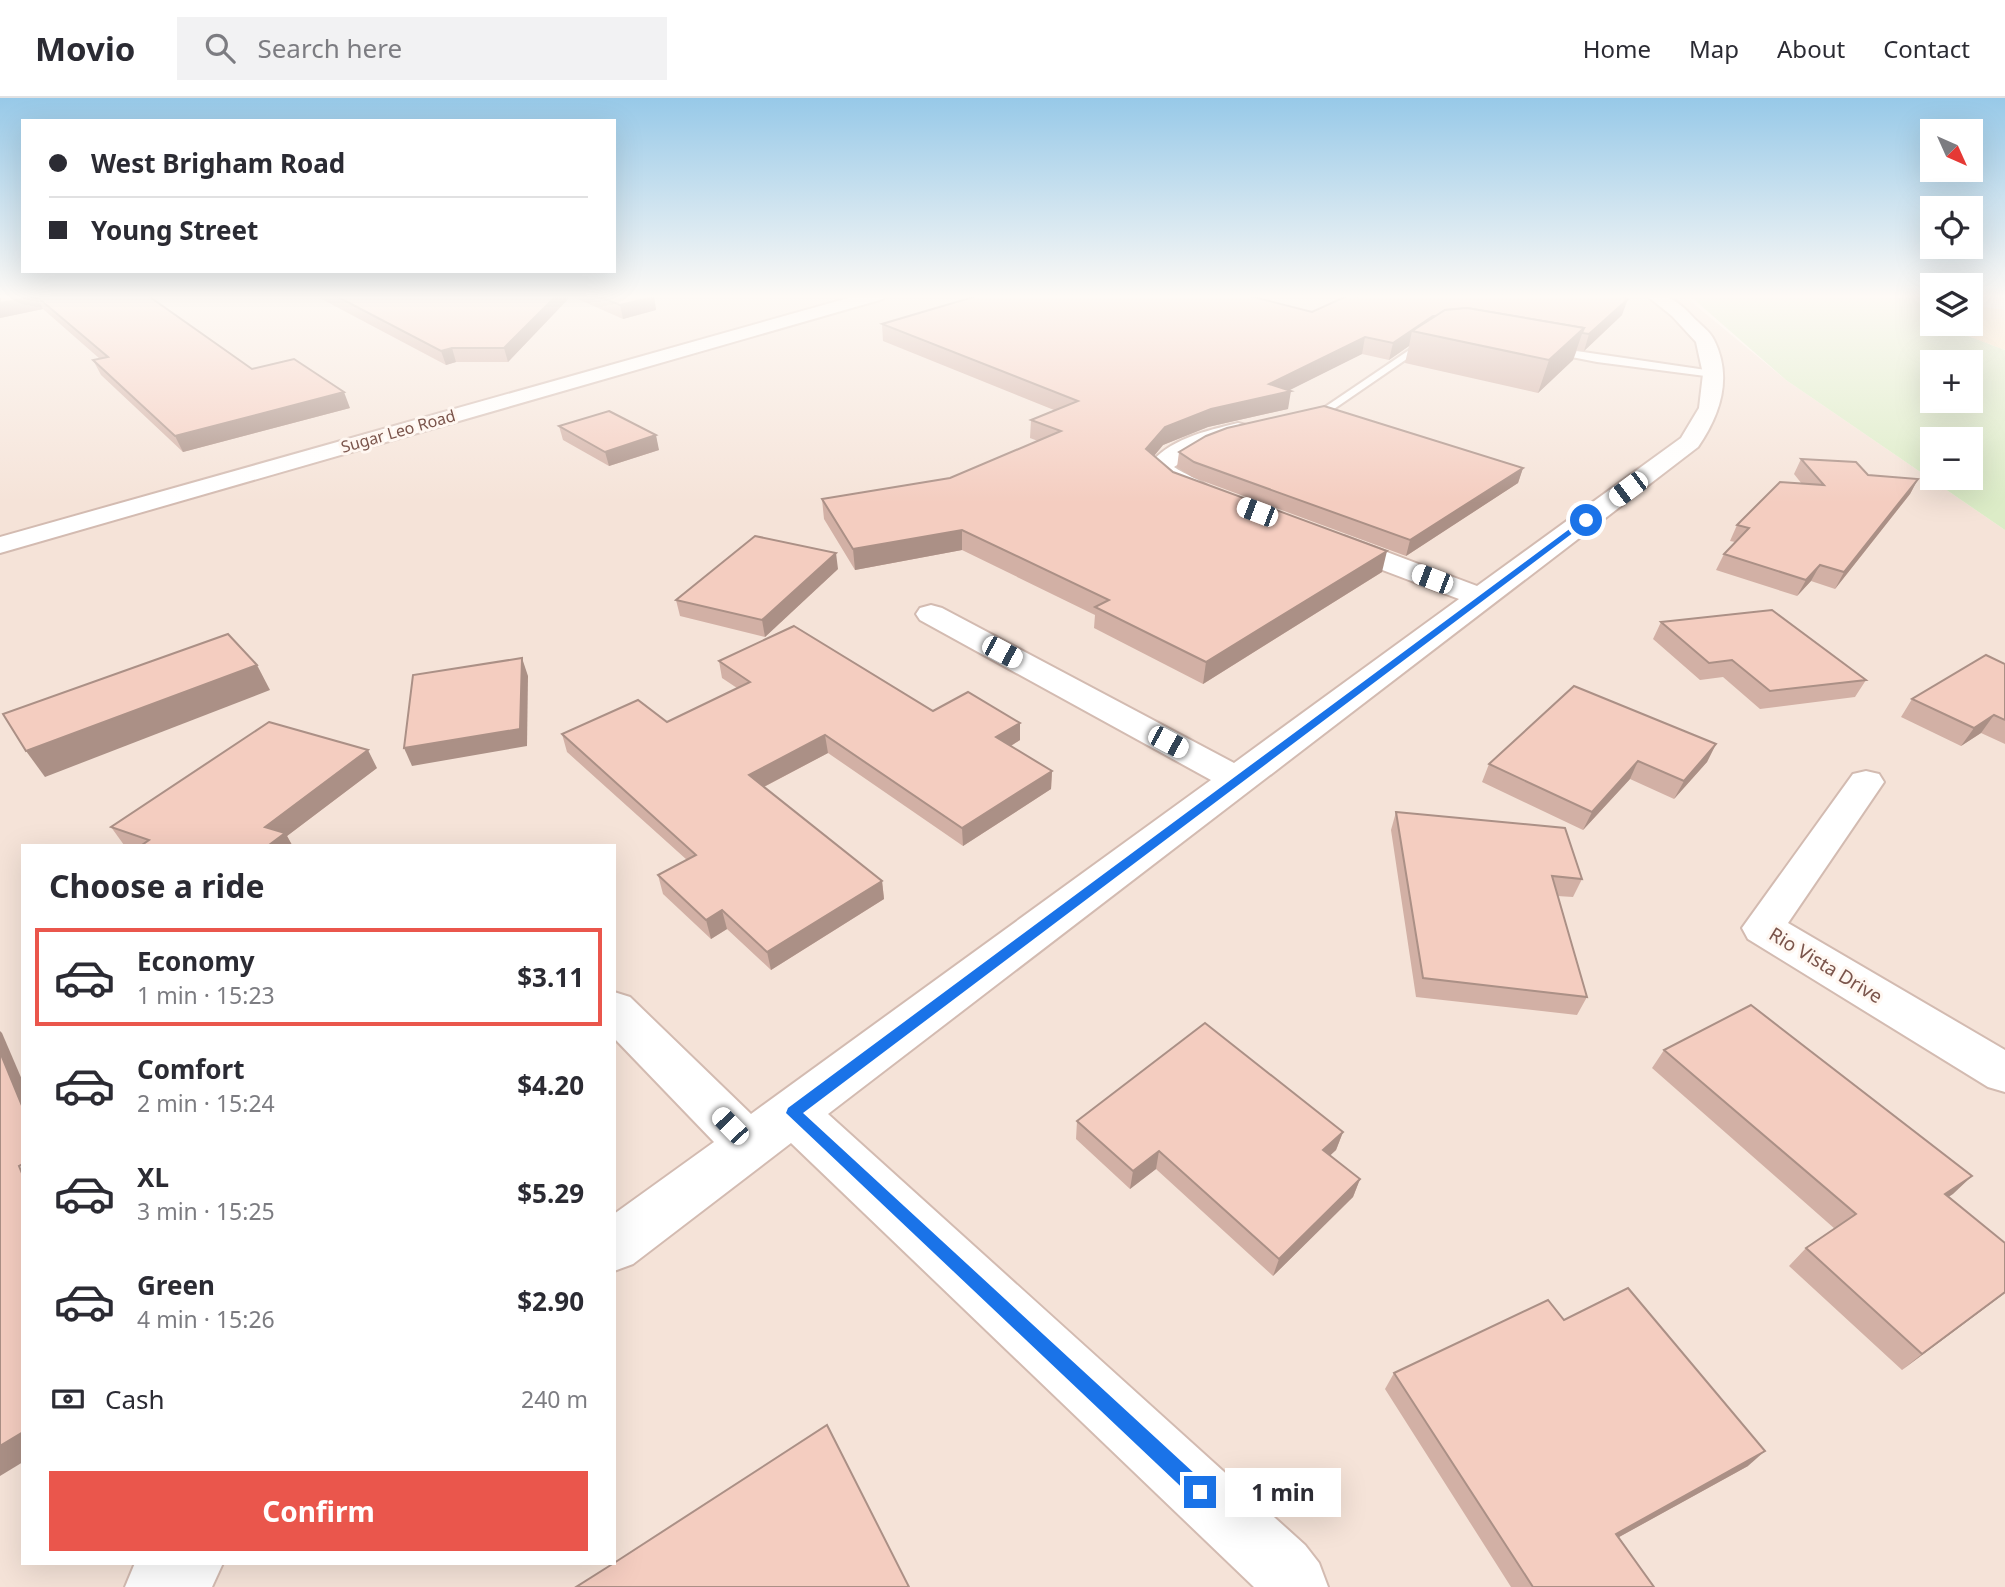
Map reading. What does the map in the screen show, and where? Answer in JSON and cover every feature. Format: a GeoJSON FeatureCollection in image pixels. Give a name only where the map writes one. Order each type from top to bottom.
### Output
{"type":"FeatureCollection","features":[{"type":"Feature","properties":{"kind":"street","name":"Sugar Leo Road"},"geometry":{"type":"LineString","coordinates":[[0,545],[633,364]]}},
{"type":"Feature","properties":{"kind":"street"},"geometry":{"type":"LineString","coordinates":[[616,1245],[1690,442],[1710,408],[1713,374],[1711,364]]}},
{"type":"Feature","properties":{"kind":"street"},"geometry":{"type":"LineString","coordinates":[[1221,499],[1182,484],[1159,468],[1173,452],[1217,435],[1266,423]]}},
{"type":"Feature","properties":{"kind":"street"},"geometry":{"type":"LineString","coordinates":[[1312,534],[1482,598]]}},
{"type":"Feature","properties":{"kind":"street"},"geometry":{"type":"LineString","coordinates":[[931,614],[1239,780]]}},
{"type":"Feature","properties":{"kind":"street","name":"Rio Vista Drive"},"geometry":{"type":"LineString","coordinates":[[1866,782],[1763,928],[2005,1073]]}},
{"type":"Feature","properties":{"kind":"street"},"geometry":{"type":"LineString","coordinates":[[616,1011],[749,1146]]}},
{"type":"Feature","properties":{"kind":"street"},"geometry":{"type":"LineString","coordinates":[[793,1113],[1282,1568],[1295,1587]]}},
{"type":"Feature","properties":{"kind":"street"},"geometry":{"type":"LineString","coordinates":[[158,1587],[187,1565]]}},
{"type":"Feature","properties":{"kind":"lane"},"geometry":{"type":"LineString","coordinates":[[1315,412],[1390,364]]}},
{"type":"Feature","properties":{"kind":"lane"},"geometry":{"type":"LineString","coordinates":[[1639,364],[1713,374]]}},
{"type":"Feature","properties":{"kind":"shaded area"},"geometry":{"type":"Polygon","coordinates":[[[0,364],[1767,364],[1920,472],[1920,490],[1947,490],[2005,530],[2005,1587],[0,1587],[0,364]]]}},
{"type":"Feature","properties":{"kind":"green space"},"geometry":{"type":"Polygon","coordinates":[[[1768,364],[1920,364],[1920,413],[1983,413],[1983,364],[2005,364],[2005,530],[1947,490],[1983,490],[1983,427],[1920,427],[1920,472],[1786,380],[1768,364]]]}},
{"type":"Feature","properties":{"kind":"building"},"geometry":{"type":"Polygon","coordinates":[[[98,364],[246,364],[252,369],[271,364],[302,364],[344,392],[175,436],[98,364]]]}},
{"type":"Feature","properties":{"kind":"building"},"geometry":{"type":"Polygon","coordinates":[[[985,364],[1309,364],[1269,384],[1291,391],[1211,409],[1165,427],[1146,449],[1173,472],[1387,551],[1206,662],[1095,607],[1109,600],[962,530],[853,549],[822,499],[950,478],[1061,431],[1031,420],[1078,401],[985,364]]]}},
{"type":"Feature","properties":{"kind":"building"},"geometry":{"type":"Polygon","coordinates":[[[1324,406],[1523,468],[1410,540],[1194,462],[1179,452],[1206,436],[1227,428],[1324,406]]]}},
{"type":"Feature","properties":{"kind":"building"},"geometry":{"type":"Polygon","coordinates":[[[609,411],[656,435],[605,452],[559,426],[609,411]]]}},
{"type":"Feature","properties":{"kind":"building"},"geometry":{"type":"Polygon","coordinates":[[[1801,459],[1856,462],[1868,475],[1918,479],[1844,572],[1820,565],[1806,580],[1724,554],[1749,528],[1737,525],[1780,482],[1824,485],[1801,459]]]}},
{"type":"Feature","properties":{"kind":"building"},"geometry":{"type":"Polygon","coordinates":[[[755,536],[836,553],[762,620],[676,600],[755,536]]]}},
{"type":"Feature","properties":{"kind":"building"},"geometry":{"type":"Polygon","coordinates":[[[1772,610],[1866,680],[1770,691],[1732,660],[1709,663],[1661,622],[1772,610]]]}},
{"type":"Feature","properties":{"kind":"building"},"geometry":{"type":"Polygon","coordinates":[[[794,626],[933,711],[968,692],[1020,723],[996,737],[1052,771],[962,828],[825,735],[749,775],[882,881],[767,952],[722,910],[706,920],[658,875],[696,855],[562,734],[638,700],[667,722],[750,682],[719,661],[794,626]]]}},
{"type":"Feature","properties":{"kind":"building"},"geometry":{"type":"Polygon","coordinates":[[[228,634],[257,665],[26,751],[3,714],[228,634]]]}},
{"type":"Feature","properties":{"kind":"building"},"geometry":{"type":"Polygon","coordinates":[[[1986,655],[2005,664],[2005,720],[1994,715],[1974,728],[1912,699],[1986,655]]]}},
{"type":"Feature","properties":{"kind":"building"},"geometry":{"type":"Polygon","coordinates":[[[522,658],[520,729],[404,748],[413,675],[522,658]]]}},
{"type":"Feature","properties":{"kind":"building"},"geometry":{"type":"Polygon","coordinates":[[[1574,686],[1716,744],[1684,781],[1638,761],[1592,812],[1489,764],[1574,686]]]}},
{"type":"Feature","properties":{"kind":"building"},"geometry":{"type":"Polygon","coordinates":[[[269,722],[368,750],[265,827],[285,833],[270,844],[143,844],[149,840],[111,827],[269,722]]]}},
{"type":"Feature","properties":{"kind":"building"},"geometry":{"type":"Polygon","coordinates":[[[1396,812],[1565,828],[1582,879],[1552,876],[1587,997],[1423,978],[1396,812]]]}},
{"type":"Feature","properties":{"kind":"building"},"geometry":{"type":"Polygon","coordinates":[[[1751,1005],[1972,1176],[1945,1194],[2005,1243],[2005,1292],[1922,1354],[1806,1248],[1856,1214],[1664,1050],[1751,1005]]]}},
{"type":"Feature","properties":{"kind":"building"},"geometry":{"type":"Polygon","coordinates":[[[1205,1023],[1343,1132],[1323,1150],[1360,1179],[1279,1259],[1159,1151],[1133,1171],[1077,1121],[1205,1023]]]}},
{"type":"Feature","properties":{"kind":"building"},"geometry":{"type":"Polygon","coordinates":[[[0,1052],[21,1103],[21,1433],[0,1446],[0,1052]]]}},
{"type":"Feature","properties":{"kind":"building"},"geometry":{"type":"Polygon","coordinates":[[[1628,1288],[1765,1451],[1616,1534],[1654,1587],[1533,1587],[1394,1373],[1548,1300],[1564,1320],[1628,1288]]]}},
{"type":"Feature","properties":{"kind":"building"},"geometry":{"type":"Polygon","coordinates":[[[827,1425],[909,1587],[576,1587],[611,1565],[616,1565],[616,1562],[827,1425]]]}},
{"type":"Feature","properties":{"kind":"route"},"geometry":{"type":"LineString","coordinates":[[1200,1492],[793,1113],[1586,520]]}}]}
